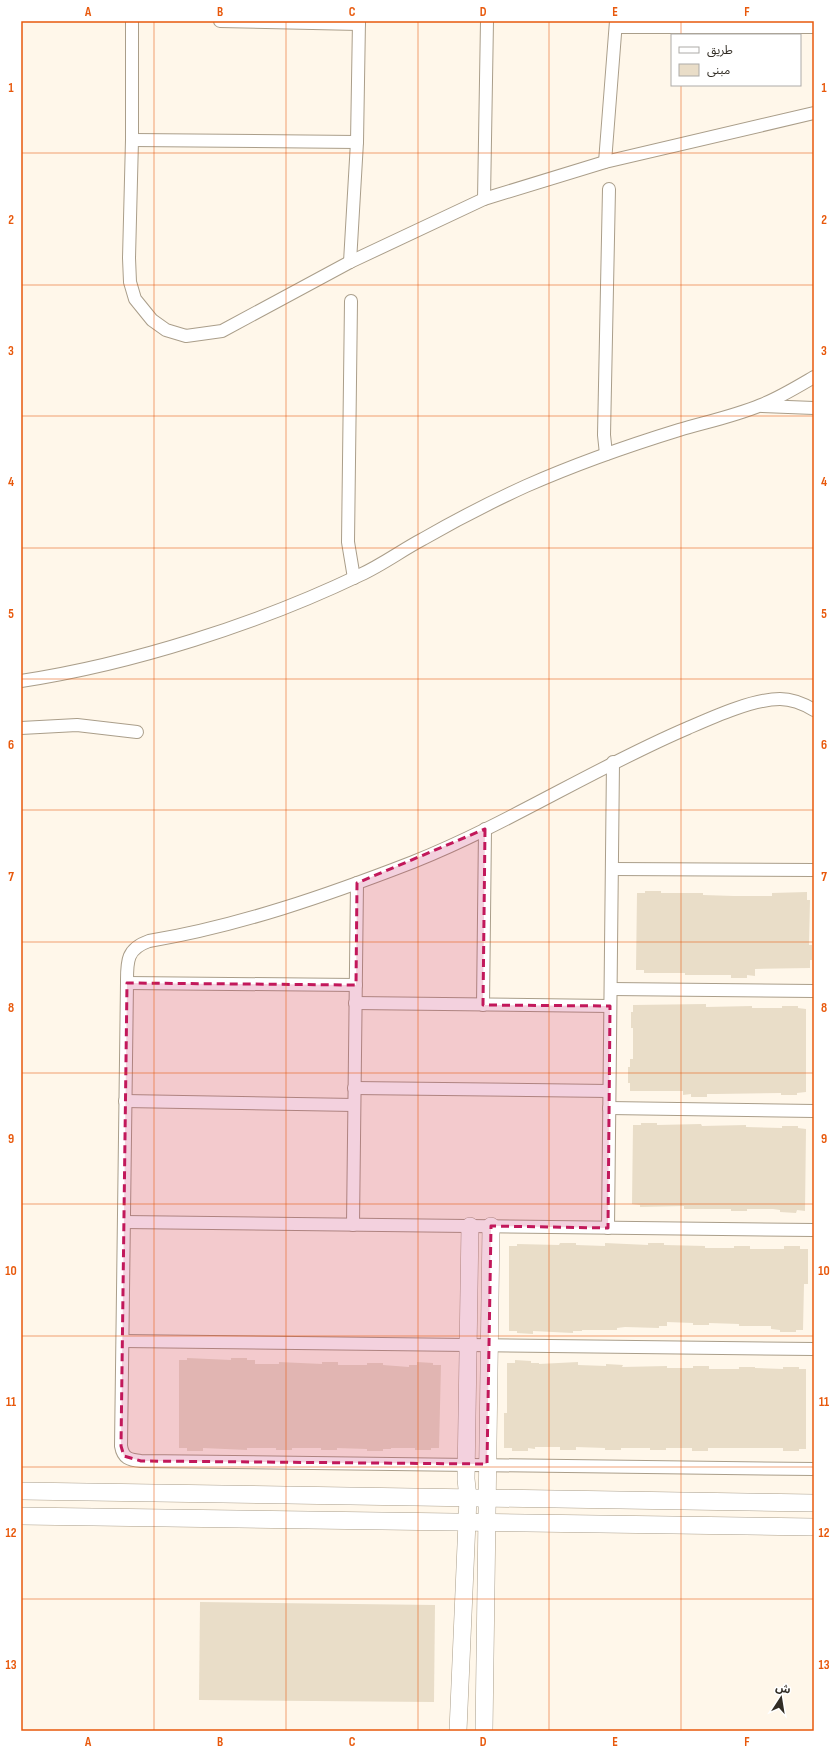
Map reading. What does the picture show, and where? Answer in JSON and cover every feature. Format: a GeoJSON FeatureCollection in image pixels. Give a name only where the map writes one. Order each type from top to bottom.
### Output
{"type":"FeatureCollection","features":[{"type":"Feature","properties":{"kind":"street"},"geometry":{"type":"LineString","coordinates":[[132,21],[132,140],[128,258],[130,282],[135,299],[152,320],[166,330],[186,336],[222,331],[350,262],[484,199],[605,162],[814,113]]}},
{"type":"Feature","properties":{"kind":"street"},"geometry":{"type":"LineString","coordinates":[[220,21],[359,22],[357,142],[350,262]]}},
{"type":"Feature","properties":{"kind":"street"},"geometry":{"type":"LineString","coordinates":[[484,199],[487,21]]}},
{"type":"Feature","properties":{"kind":"street"},"geometry":{"type":"LineString","coordinates":[[605,162],[616,24],[814,27]]}},
{"type":"Feature","properties":{"kind":"street"},"geometry":{"type":"LineString","coordinates":[[132,140],[357,142]]}},
{"type":"Feature","properties":{"kind":"street"},"geometry":{"type":"LineString","coordinates":[[606,454],[604,436],[609,189]]}},
{"type":"Feature","properties":{"kind":"street"},"geometry":{"type":"LineString","coordinates":[[351,301],[348,542],[354,578]]}},
{"type":"Feature","properties":{"kind":"street"},"geometry":{"type":"LineString","coordinates":[[21,681],[51,676],[130,657],[212,634],[274,611],[354,578],[473,512],[527,486],[606,454],[678,430],[761,406],[814,377]]}},
{"type":"Feature","properties":{"kind":"street"},"geometry":{"type":"LineString","coordinates":[[761,406],[814,408]]}},
{"type":"Feature","properties":{"kind":"street"},"geometry":{"type":"LineString","coordinates":[[814,710],[804,705],[781,699],[763,702],[711,718],[643,747],[485,829],[415,861],[357,883],[234,922],[142,944],[136,947],[129,956],[127,982],[122,1341],[122,1446],[124,1456],[127,1459],[141,1461],[814,1469]]}},
{"type":"Feature","properties":{"kind":"street"},"geometry":{"type":"LineString","coordinates":[[21,728],[77,725],[137,732]]}},
{"type":"Feature","properties":{"kind":"street"},"geometry":{"type":"LineString","coordinates":[[608,1228],[613,762]]}},
{"type":"Feature","properties":{"kind":"street"},"geometry":{"type":"LineString","coordinates":[[483,1005],[485,829]]}},
{"type":"Feature","properties":{"kind":"street"},"geometry":{"type":"LineString","coordinates":[[612,868],[814,870]]}},
{"type":"Feature","properties":{"kind":"street"},"geometry":{"type":"LineString","coordinates":[[353,1224],[357,883]]}},
{"type":"Feature","properties":{"kind":"street"},"geometry":{"type":"LineString","coordinates":[[127,982],[356,986]]}},
{"type":"Feature","properties":{"kind":"street"},"geometry":{"type":"LineString","coordinates":[[610,989],[814,991]]}},
{"type":"Feature","properties":{"kind":"street"},"geometry":{"type":"LineString","coordinates":[[356,1003],[610,1006]]}},
{"type":"Feature","properties":{"kind":"street"},"geometry":{"type":"LineString","coordinates":[[354,1088],[609,1091]]}},
{"type":"Feature","properties":{"kind":"street"},"geometry":{"type":"LineString","coordinates":[[125,1101],[354,1105]]}},
{"type":"Feature","properties":{"kind":"street"},"geometry":{"type":"LineString","coordinates":[[609,1108],[814,1111]]}},
{"type":"Feature","properties":{"kind":"street"},"geometry":{"type":"LineString","coordinates":[[124,1222],[814,1230]]}},
{"type":"Feature","properties":{"kind":"street"},"geometry":{"type":"LineString","coordinates":[[458,1731],[468,1498],[466,1464],[470,1226]]}},
{"type":"Feature","properties":{"kind":"street"},"geometry":{"type":"LineString","coordinates":[[484,1731],[491,1226]]}},
{"type":"Feature","properties":{"kind":"street"},"geometry":{"type":"LineString","coordinates":[[122,1341],[814,1349]]}},
{"type":"Feature","properties":{"kind":"street"},"geometry":{"type":"LineString","coordinates":[[21,1491],[814,1503]]}},
{"type":"Feature","properties":{"kind":"street"},"geometry":{"type":"LineString","coordinates":[[21,1516],[814,1527]]}},
{"type":"Feature","properties":{"kind":"highlighted area"},"geometry":{"type":"Polygon","coordinates":[[[485,829],[483,1005],[610,1006],[608,1228],[491,1226],[487,1464],[141,1461],[124,1456],[121,1446],[127,983],[356,985],[357,883],[485,829]]]}},
{"type":"Feature","properties":{"kind":"building"},"geometry":{"type":"Polygon","coordinates":[[[645,891],[661,891],[661,893],[703,893],[703,895],[734,896],[772,896],[772,893],[807,892],[807,900],[810,900],[809,945],[812,945],[812,960],[810,960],[810,968],[755,969],[755,976],[747,975],[747,978],[731,978],[731,975],[644,973],[644,970],[636,970],[637,893],[645,893],[645,891]]]}},
{"type":"Feature","properties":{"kind":"building"},"geometry":{"type":"Polygon","coordinates":[[[706,1004],[706,1007],[752,1006],[752,1008],[782,1008],[782,1006],[798,1006],[798,1008],[806,1009],[806,1092],[797,1093],[797,1095],[781,1095],[781,1093],[707,1094],[707,1097],[691,1097],[691,1094],[683,1095],[683,1091],[630,1091],[630,1083],[628,1083],[628,1067],[630,1067],[630,1059],[633,1059],[633,1028],[631,1028],[631,1012],[633,1012],[633,1005],[706,1004]]]}},
{"type":"Feature","properties":{"kind":"building"},"geometry":{"type":"Polygon","coordinates":[[[641,1123],[657,1123],[657,1125],[701,1124],[702,1126],[746,1125],[746,1127],[782,1128],[782,1126],[798,1126],[798,1128],[806,1129],[805,1211],[797,1210],[796,1213],[780,1212],[780,1210],[773,1209],[747,1209],[747,1211],[731,1211],[731,1209],[684,1209],[684,1206],[640,1207],[640,1205],[632,1204],[633,1125],[641,1125],[641,1123]]]}},
{"type":"Feature","properties":{"kind":"building"},"geometry":{"type":"Polygon","coordinates":[[[560,1243],[605,1246],[605,1243],[648,1245],[648,1243],[664,1243],[664,1245],[705,1246],[705,1248],[734,1248],[734,1246],[750,1246],[750,1249],[784,1249],[784,1246],[800,1246],[800,1249],[808,1249],[808,1284],[804,1284],[803,1330],[796,1330],[796,1332],[780,1332],[780,1330],[771,1329],[771,1326],[739,1326],[739,1324],[709,1323],[709,1325],[693,1325],[693,1323],[667,1322],[667,1326],[659,1326],[659,1328],[625,1327],[617,1328],[617,1330],[582,1330],[573,1331],[573,1333],[533,1331],[533,1334],[509,1331],[509,1246],[517,1246],[517,1244],[559,1245],[560,1243]]]}},
{"type":"Feature","properties":{"kind":"building"},"geometry":{"type":"Polygon","coordinates":[[[187,1358],[231,1360],[231,1358],[247,1358],[247,1360],[255,1360],[255,1364],[279,1364],[279,1362],[322,1364],[322,1362],[338,1362],[338,1365],[367,1365],[367,1363],[383,1363],[383,1365],[409,1367],[409,1365],[417,1365],[417,1362],[441,1365],[439,1448],[431,1448],[431,1450],[415,1450],[415,1448],[391,1448],[383,1449],[383,1451],[367,1451],[367,1449],[337,1448],[337,1450],[321,1450],[321,1448],[292,1448],[292,1450],[276,1450],[276,1448],[247,1448],[247,1450],[203,1448],[203,1451],[187,1451],[187,1448],[179,1448],[179,1360],[187,1360],[187,1358]]]}},
{"type":"Feature","properties":{"kind":"building"},"geometry":{"type":"Polygon","coordinates":[[[515,1360],[531,1361],[531,1363],[539,1364],[578,1362],[578,1365],[606,1366],[606,1364],[623,1365],[622,1367],[667,1366],[667,1368],[693,1368],[693,1366],[709,1366],[709,1369],[739,1369],[739,1367],[755,1367],[783,1369],[783,1367],[799,1367],[799,1369],[806,1369],[806,1449],[799,1449],[799,1451],[783,1451],[783,1448],[708,1448],[708,1451],[692,1451],[692,1448],[666,1448],[666,1450],[650,1450],[650,1448],[621,1448],[621,1450],[605,1450],[605,1448],[576,1447],[576,1450],[560,1450],[560,1447],[535,1447],[535,1449],[528,1448],[528,1451],[512,1451],[512,1448],[504,1448],[504,1413],[507,1413],[507,1363],[515,1363],[515,1360]]]}},
{"type":"Feature","properties":{"kind":"building"},"geometry":{"type":"Polygon","coordinates":[[[200,1602],[435,1605],[434,1702],[199,1700],[200,1602]]]}}]}
